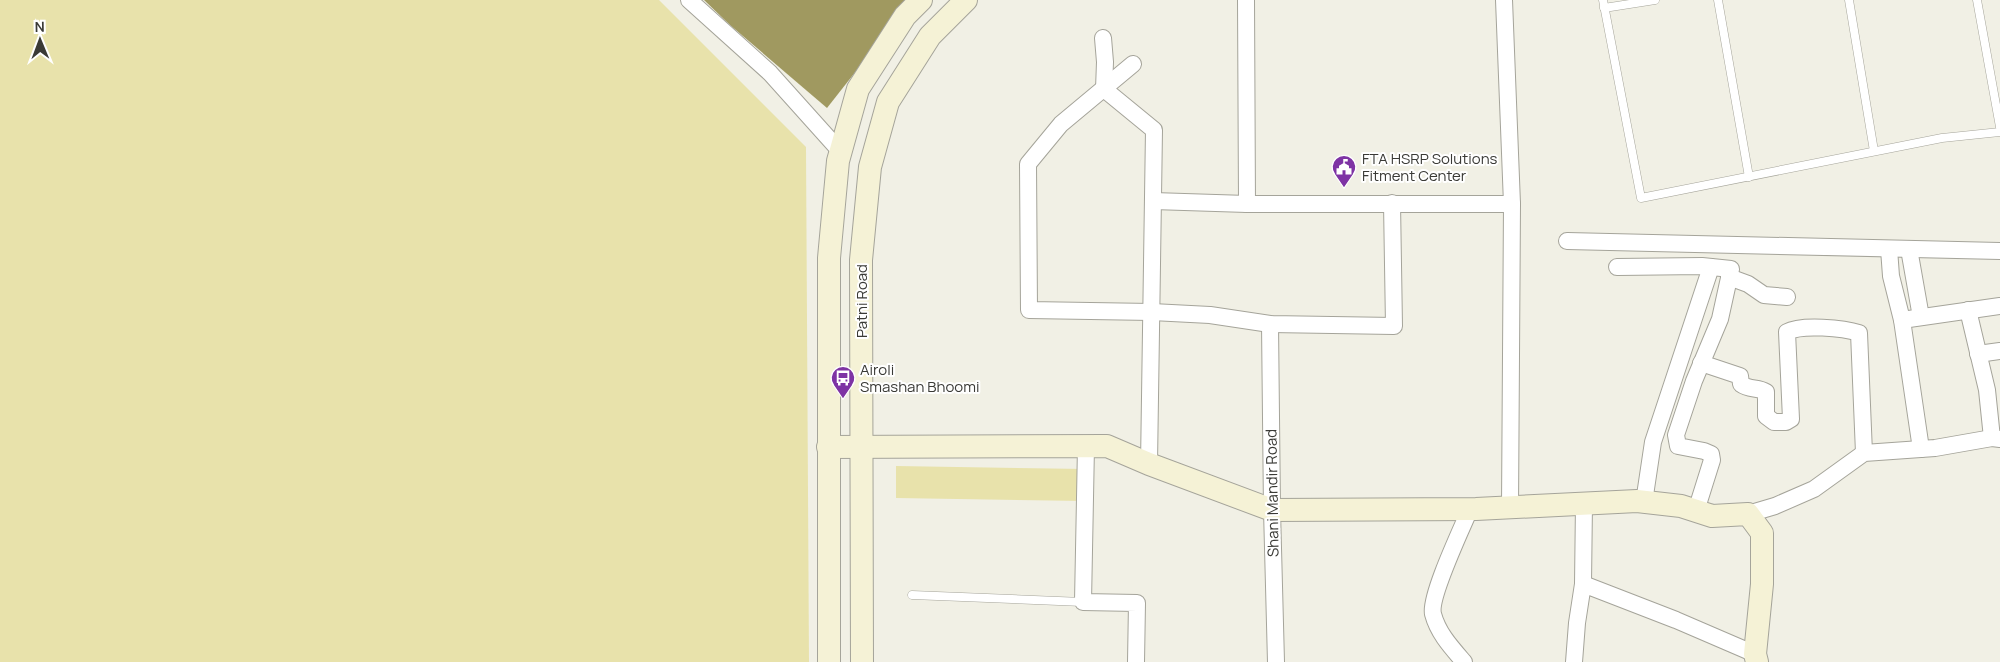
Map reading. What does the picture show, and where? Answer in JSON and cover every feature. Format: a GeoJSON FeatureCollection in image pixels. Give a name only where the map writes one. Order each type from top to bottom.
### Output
{"type":"FeatureCollection","features":[{"type":"Feature","properties":{"kind":"main road"},"geometry":{"type":"LineString","coordinates":[[829,662],[829,258],[838,161],[858,89],[905,16],[921,0]]}},
{"type":"Feature","properties":{"kind":"main road","name":"Patni Road"},"geometry":{"type":"LineString","coordinates":[[862,662],[861,260],[870,166],[888,102],[930,36],[966,0]]}},
{"type":"Feature","properties":{"kind":"main road"},"geometry":{"type":"LineString","coordinates":[[828,447],[1106,446],[1272,510],[1470,509],[1644,502],[1681,506],[1712,516],[1748,514],[1762,532],[1762,584],[1756,658]]}},
{"type":"Feature","properties":{"kind":"street"},"geometry":{"type":"LineString","coordinates":[[688,0],[770,73],[840,151]]}},
{"type":"Feature","properties":{"kind":"street"},"geometry":{"type":"LineString","coordinates":[[1246,0],[1247,204]]}},
{"type":"Feature","properties":{"kind":"street"},"geometry":{"type":"LineString","coordinates":[[1504,0],[1512,204],[1510,507]]}},
{"type":"Feature","properties":{"kind":"street"},"geometry":{"type":"LineString","coordinates":[[1103,38],[1105,62],[1104,89]]}},
{"type":"Feature","properties":{"kind":"street"},"geometry":{"type":"LineString","coordinates":[[1133,64],[1062,124],[1028,164],[1029,310],[1210,315],[1270,324],[1394,326],[1392,203]]}},
{"type":"Feature","properties":{"kind":"street"},"geometry":{"type":"LineString","coordinates":[[1104,89],[1154,130],[1149,464]]}},
{"type":"Feature","properties":{"kind":"street"},"geometry":{"type":"LineString","coordinates":[[1154,201],[1247,204],[1512,204]]}},
{"type":"Feature","properties":{"kind":"street"},"geometry":{"type":"LineString","coordinates":[[1567,241],[2000,251]]}},
{"type":"Feature","properties":{"kind":"street"},"geometry":{"type":"LineString","coordinates":[[1889,249],[1891,276],[1902,320],[1920,449]]}},
{"type":"Feature","properties":{"kind":"street"},"geometry":{"type":"LineString","coordinates":[[1910,249],[1921,317]]}},
{"type":"Feature","properties":{"kind":"street"},"geometry":{"type":"LineString","coordinates":[[1618,267],[1711,267],[1730,269],[1720,320],[1701,363],[1676,435],[1678,446],[1711,454],[1712,460],[1696,511]]}},
{"type":"Feature","properties":{"kind":"street"},"geometry":{"type":"LineString","coordinates":[[1644,502],[1653,442],[1711,267]]}},
{"type":"Feature","properties":{"kind":"street"},"geometry":{"type":"LineString","coordinates":[[1729,277],[1748,284],[1764,295],[1787,297]]}},
{"type":"Feature","properties":{"kind":"street"},"geometry":{"type":"LineString","coordinates":[[1902,320],[2000,306]]}},
{"type":"Feature","properties":{"kind":"street"},"geometry":{"type":"LineString","coordinates":[[1748,514],[1775,506],[1814,489],[1864,453],[1920,449],[1996,438],[1968,310]]}},
{"type":"Feature","properties":{"kind":"street","name":"Shani Mandir Road"},"geometry":{"type":"LineString","coordinates":[[1270,324],[1276,662]]}},
{"type":"Feature","properties":{"kind":"street"},"geometry":{"type":"LineString","coordinates":[[1701,363],[1740,376],[1741,384],[1746,388],[1762,389],[1766,392],[1766,416],[1774,422],[1786,422],[1791,419],[1787,332],[1797,328],[1850,330],[1859,333],[1864,453]]}},
{"type":"Feature","properties":{"kind":"street"},"geometry":{"type":"LineString","coordinates":[[1978,354],[2000,351]]}},
{"type":"Feature","properties":{"kind":"street"},"geometry":{"type":"LineString","coordinates":[[1086,446],[1083,602],[1137,603],[1136,662]]}},
{"type":"Feature","properties":{"kind":"street"},"geometry":{"type":"LineString","coordinates":[[1574,662],[1583,584],[1584,503]]}},
{"type":"Feature","properties":{"kind":"street"},"geometry":{"type":"LineString","coordinates":[[1464,662],[1442,636],[1433,612],[1443,573],[1470,509]]}},
{"type":"Feature","properties":{"kind":"street"},"geometry":{"type":"LineString","coordinates":[[1583,584],[1676,620],[1756,658]]}},
{"type":"Feature","properties":{"kind":"lane"},"geometry":{"type":"LineString","coordinates":[[1655,0],[1604,4],[1641,198],[1942,138],[2000,132]]}},
{"type":"Feature","properties":{"kind":"lane"},"geometry":{"type":"LineString","coordinates":[[1718,0],[1749,176]]}},
{"type":"Feature","properties":{"kind":"lane"},"geometry":{"type":"LineString","coordinates":[[1849,0],[1874,151]]}},
{"type":"Feature","properties":{"kind":"lane"},"geometry":{"type":"LineString","coordinates":[[1976,0],[2000,127]]}},
{"type":"Feature","properties":{"kind":"lane"},"geometry":{"type":"LineString","coordinates":[[912,595],[1083,602]]}},
{"type":"Feature","properties":{"kind":"shaded area"},"geometry":{"type":"Polygon","coordinates":[[[0,0],[659,0],[806,147],[809,662],[0,662],[0,0]]]}},
{"type":"Feature","properties":{"kind":"shaded area"},"geometry":{"type":"Polygon","coordinates":[[[704,0],[912,0],[827,108],[730,25],[704,0]]]}},
{"type":"Feature","properties":{"kind":"shaded area"},"geometry":{"type":"Polygon","coordinates":[[[896,466],[1086,469],[1085,501],[896,498],[896,466]]]}},
{"type":"Feature","properties":{"kind":"place","name":"FTA HSRP Solutions Fitment Center"},"geometry":{"type":"Point","coordinates":[1344,188]}},
{"type":"Feature","properties":{"kind":"place","name":"Airoli Smashan Bhoomi"},"geometry":{"type":"Point","coordinates":[843,399]}}]}
